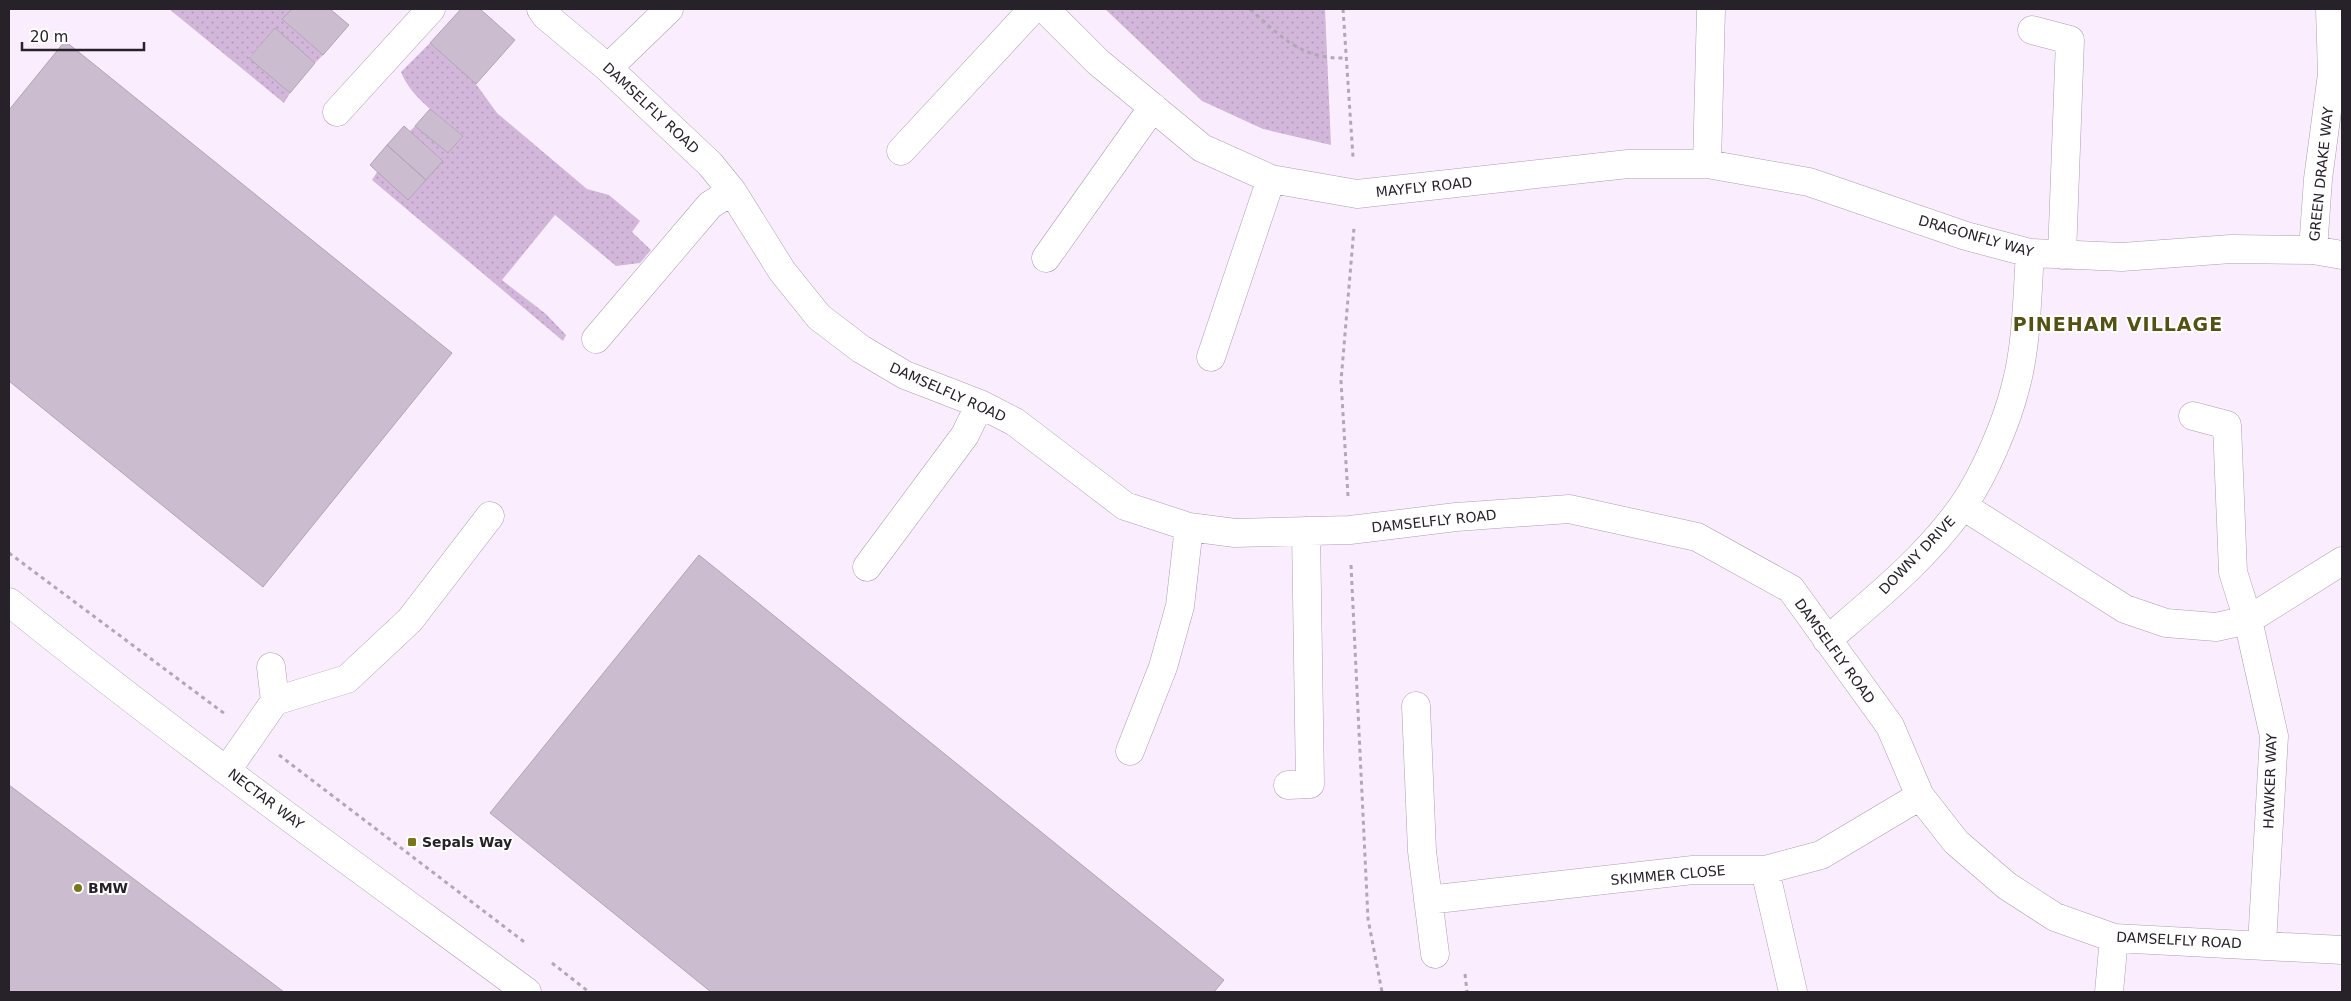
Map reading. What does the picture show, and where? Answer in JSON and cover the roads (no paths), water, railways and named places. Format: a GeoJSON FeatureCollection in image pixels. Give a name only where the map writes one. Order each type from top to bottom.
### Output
{"type":"FeatureCollection","features":[{"type":"Feature","properties":{"kind":"street"},"geometry":{"type":"LineString","coordinates":[[338,112],[431,9]]}},
{"type":"Feature","properties":{"kind":"street","name":"DAMSELFLY ROAD"},"geometry":{"type":"LineString","coordinates":[[541,9],[546,16],[608,68],[710,164],[732,191],[782,271],[819,317],[861,349],[905,375],[980,404],[1015,422],[1125,506],[1189,527],[1235,533],[1350,530],[1456,517],[1569,509],[1697,536],[1791,589],[1890,726],[1920,796],[1956,842],[2007,886],[2055,917],[2114,938],[2262,944],[2342,950]]}},
{"type":"Feature","properties":{"kind":"street"},"geometry":{"type":"LineString","coordinates":[[608,68],[669,9]]}},
{"type":"Feature","properties":{"kind":"street"},"geometry":{"type":"LineString","coordinates":[[901,151],[1033,9]]}},
{"type":"Feature","properties":{"kind":"street","name":"MAYFLY ROAD"},"geometry":{"type":"LineString","coordinates":[[1045,9],[1098,62],[1202,148],[1272,179],[1357,194],[1628,164],[1707,164]]}},
{"type":"Feature","properties":{"kind":"street"},"geometry":{"type":"LineString","coordinates":[[1707,164],[1711,9]]}},
{"type":"Feature","properties":{"kind":"street","name":"GREEN DRAKE WAY"},"geometry":{"type":"LineString","coordinates":[[2313,250],[2318,179],[2332,74],[2330,9]]}},
{"type":"Feature","properties":{"kind":"street"},"geometry":{"type":"LineString","coordinates":[[2032,30],[2070,40],[2062,255]]}},
{"type":"Feature","properties":{"kind":"street"},"geometry":{"type":"LineString","coordinates":[[1046,258],[1153,107]]}},
{"type":"Feature","properties":{"kind":"street","name":"DRAGONFLY WAY"},"geometry":{"type":"LineString","coordinates":[[1707,164],[1808,182],[1966,236],[2030,253],[2122,257],[2232,249],[2313,250],[2342,255]]}},
{"type":"Feature","properties":{"kind":"street"},"geometry":{"type":"LineString","coordinates":[[1210,357],[1272,179]]}},
{"type":"Feature","properties":{"kind":"street"},"geometry":{"type":"LineString","coordinates":[[596,339],[710,205],[732,191]]}},
{"type":"Feature","properties":{"kind":"street","name":"DOWNY DRIVE"},"geometry":{"type":"LineString","coordinates":[[1827,640],[1893,582],[1939,535],[1963,506],[1997,442],[2016,385],[2024,326],[2030,253]]}},
{"type":"Feature","properties":{"kind":"street"},"geometry":{"type":"LineString","coordinates":[[867,567],[965,435],[980,404]]}},
{"type":"Feature","properties":{"kind":"street","name":"HAWKER WAY"},"geometry":{"type":"LineString","coordinates":[[2192,416],[2226,425],[2233,572],[2248,620],[2274,736],[2262,944]]}},
{"type":"Feature","properties":{"kind":"street"},"geometry":{"type":"LineString","coordinates":[[1963,506],[2125,608],[2166,623],[2216,627],[2248,620],[2342,561]]}},
{"type":"Feature","properties":{"kind":"street"},"geometry":{"type":"LineString","coordinates":[[275,701],[347,679],[410,620],[490,516]]}},
{"type":"Feature","properties":{"kind":"street"},"geometry":{"type":"LineString","coordinates":[[1130,751],[1163,667],[1180,606],[1189,527]]}},
{"type":"Feature","properties":{"kind":"street"},"geometry":{"type":"LineString","coordinates":[[1288,785],[1310,784],[1306,531]]}},
{"type":"Feature","properties":{"kind":"street","name":"NECTAR WAY"},"geometry":{"type":"LineString","coordinates":[[9,602],[82,661],[226,770],[527,992]]}},
{"type":"Feature","properties":{"kind":"street"},"geometry":{"type":"LineString","coordinates":[[226,770],[253,735],[275,701],[271,667]]}},
{"type":"Feature","properties":{"kind":"street"},"geometry":{"type":"LineString","coordinates":[[1416,706],[1422,851],[1435,954]]}},
{"type":"Feature","properties":{"kind":"street","name":"SKIMMER CLOSE"},"geometry":{"type":"LineString","coordinates":[[1428,900],[1694,870],[1765,870],[1820,855],[1920,796]]}},
{"type":"Feature","properties":{"kind":"street"},"geometry":{"type":"LineString","coordinates":[[1765,870],[1793,992]]}},
{"type":"Feature","properties":{"kind":"street"},"geometry":{"type":"LineString","coordinates":[[2109,992],[2114,938]]}},
{"type":"Feature","properties":{"kind":"place","name":"Sepals Way"},"geometry":{"type":"Point","coordinates":[412,842]}},
{"type":"Feature","properties":{"kind":"place","name":"BMW"},"geometry":{"type":"Point","coordinates":[78,888]}},
{"type":"Feature","properties":{"kind":"district","name":"PINEHAM VILLAGE"},"geometry":{"type":"Point","coordinates":[2118,324]}}]}
